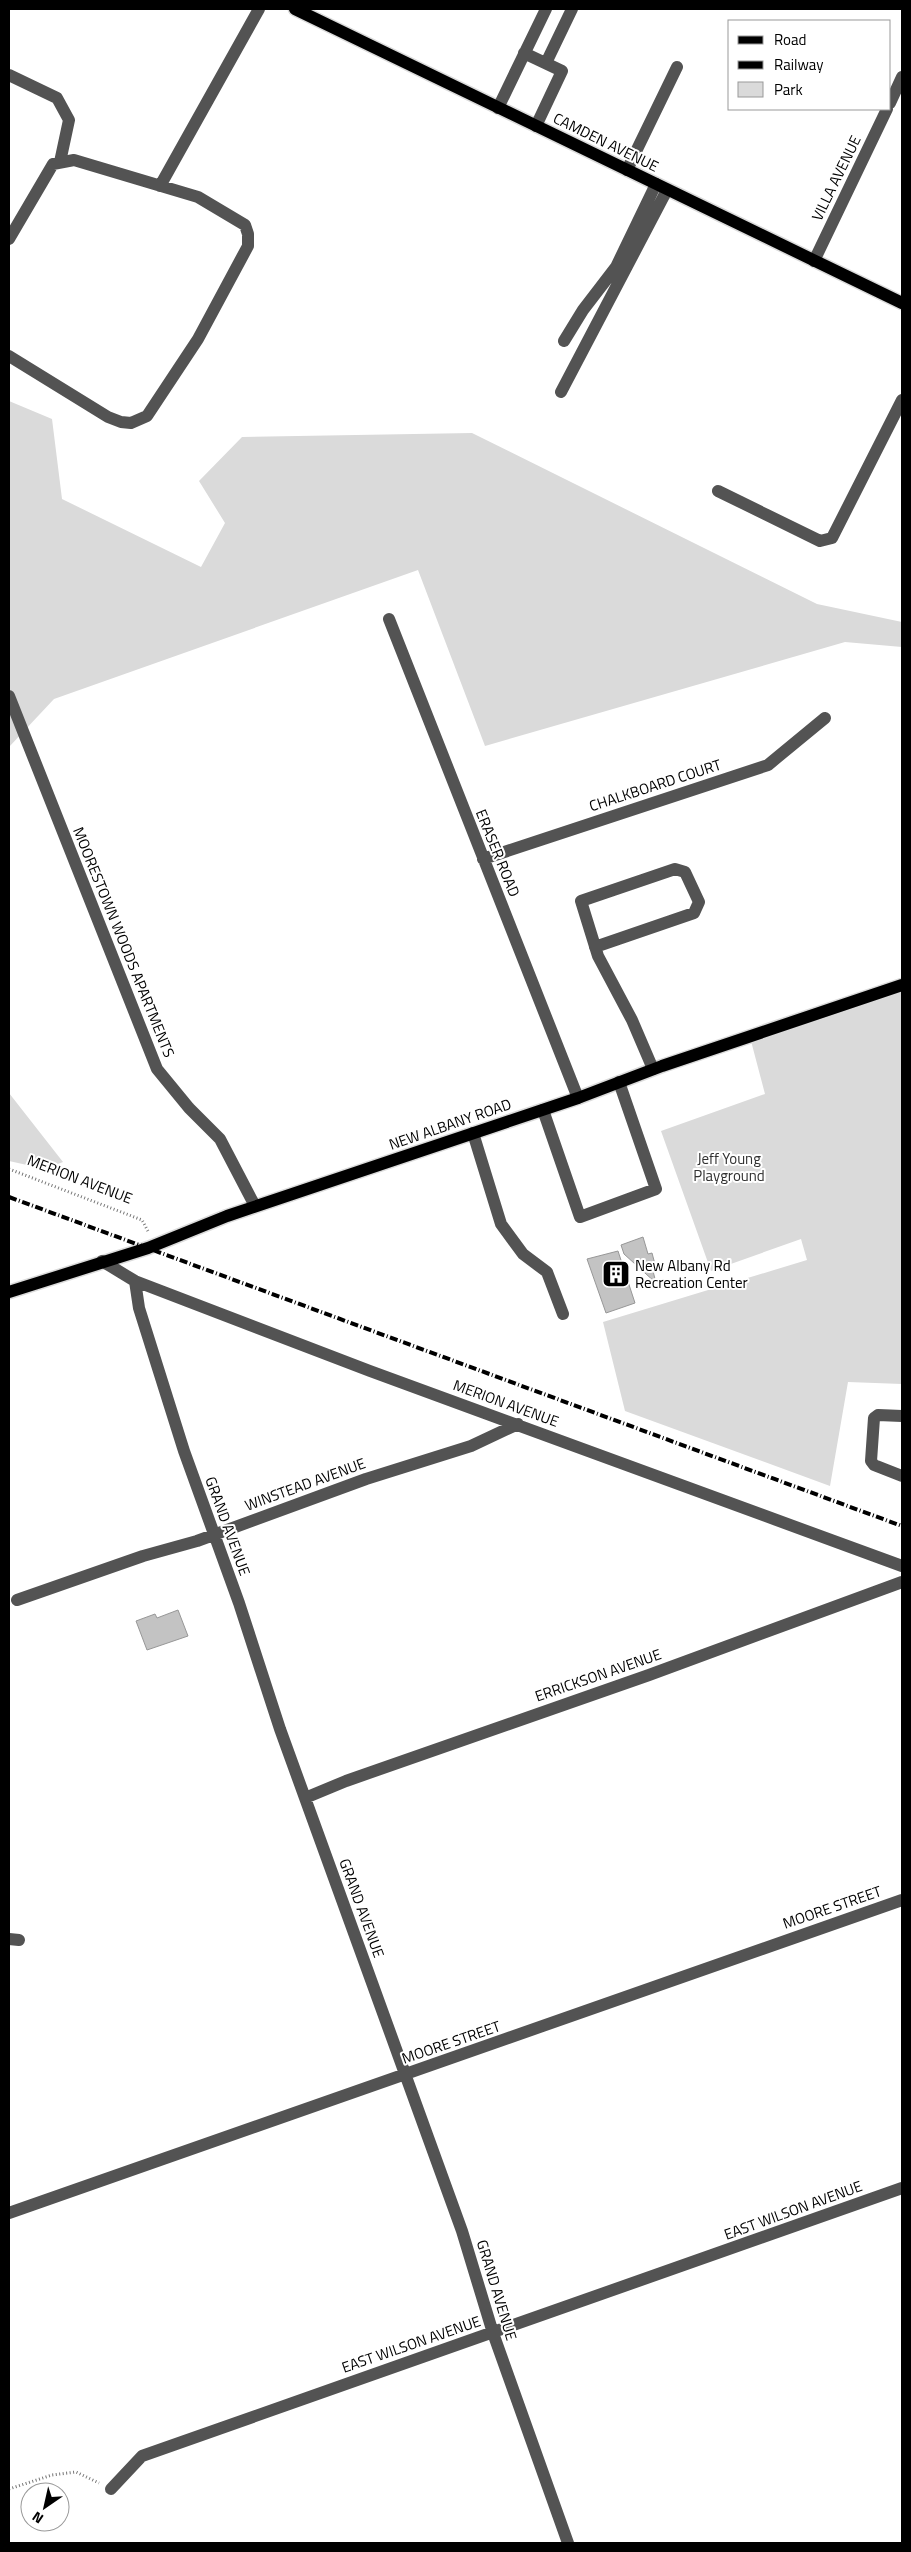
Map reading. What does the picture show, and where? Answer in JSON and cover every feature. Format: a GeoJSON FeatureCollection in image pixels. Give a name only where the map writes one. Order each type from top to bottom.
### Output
{"type":"FeatureCollection","features":[{"type":"Feature","properties":{"kind":"main road","name":"CAMDEN AVENUE"},"geometry":{"type":"LineString","coordinates":[[295,9],[902,303]]}},
{"type":"Feature","properties":{"kind":"main road","name":"NEW ALBANY ROAD"},"geometry":{"type":"LineString","coordinates":[[9,1292],[155,1245],[255,1206],[543,1110],[653,1069],[902,985]]}},
{"type":"Feature","properties":{"kind":"street"},"geometry":{"type":"LineString","coordinates":[[160,186],[259,9]]}},
{"type":"Feature","properties":{"kind":"street"},"geometry":{"type":"LineString","coordinates":[[498,108],[546,9]]}},
{"type":"Feature","properties":{"kind":"street"},"geometry":{"type":"LineString","coordinates":[[546,63],[572,9]]}},
{"type":"Feature","properties":{"kind":"street"},"geometry":{"type":"LineString","coordinates":[[524,53],[562,71],[536,126]]}},
{"type":"Feature","properties":{"kind":"street"},"geometry":{"type":"LineString","coordinates":[[628,170],[677,67]]}},
{"type":"Feature","properties":{"kind":"street"},"geometry":{"type":"LineString","coordinates":[[9,75],[57,98],[69,120],[60,162]]}},
{"type":"Feature","properties":{"kind":"street"},"geometry":{"type":"LineString","coordinates":[[891,101],[902,77]]}},
{"type":"Feature","properties":{"kind":"street","name":"VILLA AVENUE"},"geometry":{"type":"LineString","coordinates":[[814,261],[887,110]]}},
{"type":"Feature","properties":{"kind":"street"},"geometry":{"type":"LineString","coordinates":[[9,239],[53,164],[74,160],[198,197],[245,225],[248,234],[248,246],[198,339],[147,416],[131,423],[121,422],[9,356]]}},
{"type":"Feature","properties":{"kind":"street"},"geometry":{"type":"LineString","coordinates":[[564,341],[583,310],[616,267],[662,187]]}},
{"type":"Feature","properties":{"kind":"street"},"geometry":{"type":"LineString","coordinates":[[561,392],[662,187]]}},
{"type":"Feature","properties":{"kind":"street"},"geometry":{"type":"LineString","coordinates":[[718,491],[820,540],[826,541],[832,538],[902,400]]}},
{"type":"Feature","properties":{"kind":"street","name":"ERASER ROAD"},"geometry":{"type":"LineString","coordinates":[[389,619],[578,1098]]}},
{"type":"Feature","properties":{"kind":"street","name":"MOORESTOWN WOODS APARTMENTS"},"geometry":{"type":"LineString","coordinates":[[9,696],[157,1069],[189,1108],[220,1139],[255,1206]]}},
{"type":"Feature","properties":{"kind":"street","name":"CHALKBOARD COURT"},"geometry":{"type":"LineString","coordinates":[[483,859],[768,765],[825,718]]}},
{"type":"Feature","properties":{"kind":"street"},"geometry":{"type":"LineString","coordinates":[[595,947],[694,913],[699,902],[685,872],[675,869],[581,901],[595,947],[632,1020],[653,1069]]}},
{"type":"Feature","properties":{"kind":"street"},"geometry":{"type":"LineString","coordinates":[[543,1110],[580,1217],[656,1189],[619,1082]]}},
{"type":"Feature","properties":{"kind":"street"},"geometry":{"type":"LineString","coordinates":[[473,1133],[501,1224],[523,1254],[547,1272],[563,1314]]}},
{"type":"Feature","properties":{"kind":"street","name":"MERION AVENUE"},"geometry":{"type":"LineString","coordinates":[[102,1261],[135,1281],[370,1371],[902,1566]]}},
{"type":"Feature","properties":{"kind":"street","name":"GRAND AVENUE"},"geometry":{"type":"LineString","coordinates":[[135,1281],[144,1327],[214,1534],[305,1798],[462,2231],[493,2333],[568,2543]]}},
{"type":"Feature","properties":{"kind":"street"},"geometry":{"type":"LineString","coordinates":[[902,1416],[878,1415],[874,1418],[871,1461],[874,1466],[902,1476]]}},
{"type":"Feature","properties":{"kind":"street","name":"WINSTEAD AVENUE"},"geometry":{"type":"LineString","coordinates":[[17,1600],[214,1534],[366,1479],[471,1446],[518,1424]]}},
{"type":"Feature","properties":{"kind":"street","name":"ERRICKSON AVENUE"},"geometry":{"type":"LineString","coordinates":[[305,1798],[346,1781],[649,1675],[902,1582]]}},
{"type":"Feature","properties":{"kind":"street","name":"MOORE STREET"},"geometry":{"type":"LineString","coordinates":[[9,2213],[902,1900]]}},
{"type":"Feature","properties":{"kind":"street","name":"EAST WILSON AVENUE"},"geometry":{"type":"LineString","coordinates":[[111,2488],[142,2456],[902,2188]]}},
{"type":"Feature","properties":{"kind":"path","name":"MERION AVENUE"},"geometry":{"type":"LineString","coordinates":[[9,1169],[142,1220],[155,1245]]}},
{"type":"Feature","properties":{"kind":"path"},"geometry":{"type":"LineString","coordinates":[[9,2489],[52,2475],[76,2472],[111,2488]]}},
{"type":"Feature","properties":{"kind":"green space"},"geometry":{"type":"Polygon","coordinates":[[[9,401],[52,419],[62,499],[201,567],[225,523],[199,481],[242,437],[472,433],[817,604],[902,622],[902,647],[845,642],[485,746],[418,570],[54,699],[9,747],[9,401]]]}},
{"type":"Feature","properties":{"kind":"green space","name":"Jeff Young Playground"},"geometry":{"type":"Polygon","coordinates":[[[902,988],[902,1384],[848,1382],[830,1486],[625,1411],[603,1322],[807,1260],[801,1239],[711,1271],[661,1131],[765,1094],[751,1041],[902,988]]]}},
{"type":"Feature","properties":{"kind":"green space"},"geometry":{"type":"Polygon","coordinates":[[[9,1093],[63,1162],[45,1169],[9,1161],[9,1093]]]}},
{"type":"Feature","properties":{"kind":"building"},"geometry":{"type":"Polygon","coordinates":[[[643,1237],[648,1254],[652,1253],[656,1268],[653,1271],[656,1283],[624,1254],[621,1245],[643,1237]]]}},
{"type":"Feature","properties":{"kind":"building","name":"New Albany Rd Recreation Center"},"geometry":{"type":"Polygon","coordinates":[[[618,1251],[635,1303],[606,1313],[587,1259],[618,1251]]]}},
{"type":"Feature","properties":{"kind":"building"},"geometry":{"type":"Polygon","coordinates":[[[178,1610],[188,1636],[147,1650],[136,1621],[155,1614],[157,1618],[178,1610]]]}},
{"type":"Feature","properties":{"kind":"railway"},"geometry":{"type":"LineString","coordinates":[[9,1197],[902,1526]]}},
{"type":"Feature","properties":{"kind":"place","name":"New Albany Rd Recreation Center"},"geometry":{"type":"Point","coordinates":[616,1274]}}]}
